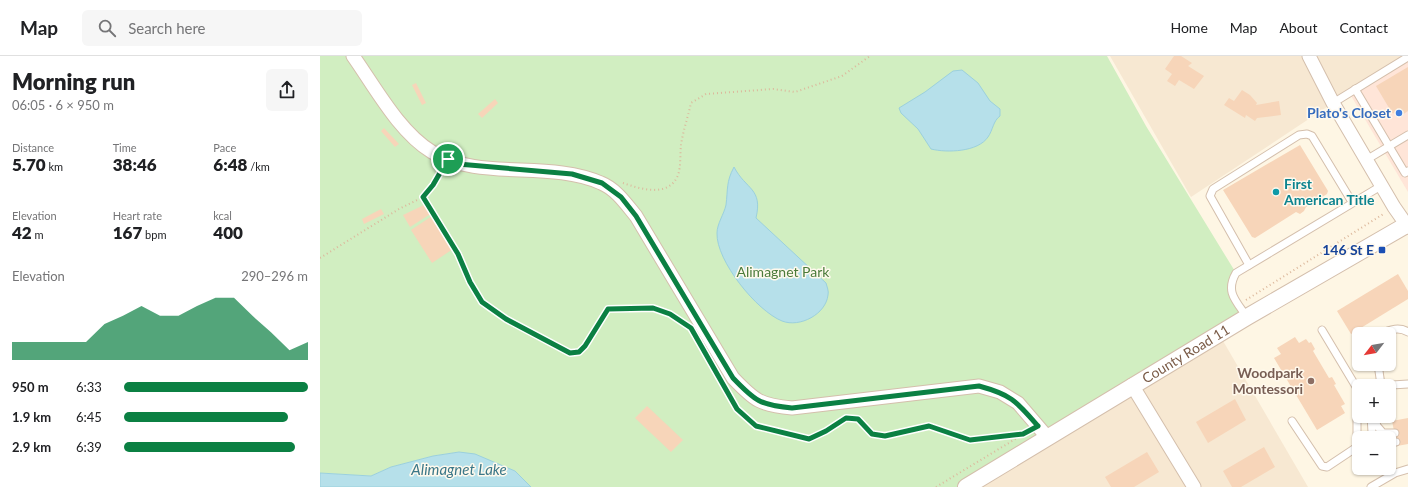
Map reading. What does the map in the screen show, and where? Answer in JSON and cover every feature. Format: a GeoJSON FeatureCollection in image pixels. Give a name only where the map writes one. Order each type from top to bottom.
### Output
{"type":"FeatureCollection","features":[{"type":"Feature","properties":{"kind":"street"},"geometry":{"type":"LineString","coordinates":[[354,56],[409,134],[432,152],[458,164],[572,174],[602,183],[621,197],[636,216],[733,378],[752,397],[771,406],[792,408],[979,386],[1000,392],[1018,403],[1043,432]]}},
{"type":"Feature","properties":{"kind":"street"},"geometry":{"type":"LineString","coordinates":[[1309,56],[1332,103],[1394,207],[1408,225]]}},
{"type":"Feature","properties":{"kind":"street","name":"County Road 11"},"geometry":{"type":"LineString","coordinates":[[966,487],[1043,432],[1132,385],[1243,311],[1408,225]]}},
{"type":"Feature","properties":{"kind":"street"},"geometry":{"type":"LineString","coordinates":[[1132,385],[1194,487]]}},
{"type":"Feature","properties":{"kind":"lane"},"geometry":{"type":"LineString","coordinates":[[1332,103],[1408,57]]}},
{"type":"Feature","properties":{"kind":"lane"},"geometry":{"type":"LineString","coordinates":[[1355,89],[1405,173],[1408,171]]}},
{"type":"Feature","properties":{"kind":"lane"},"geometry":{"type":"LineString","coordinates":[[1249,265],[1210,196],[1213,189],[1299,135],[1307,134],[1312,136],[1352,202]]}},
{"type":"Feature","properties":{"kind":"lane"},"geometry":{"type":"LineString","coordinates":[[1366,160],[1408,135]]}},
{"type":"Feature","properties":{"kind":"lane"},"geometry":{"type":"LineString","coordinates":[[1243,311],[1230,290],[1230,283],[1236,273],[1352,202],[1381,186]]}},
{"type":"Feature","properties":{"kind":"lane"},"geometry":{"type":"LineString","coordinates":[[1396,330],[1403,329],[1408,332]]}},
{"type":"Feature","properties":{"kind":"lane"},"geometry":{"type":"LineString","coordinates":[[1322,330],[1352,380]]}},
{"type":"Feature","properties":{"kind":"lane"},"geometry":{"type":"LineString","coordinates":[[1396,384],[1408,384]]}},
{"type":"Feature","properties":{"kind":"lane"},"geometry":{"type":"LineString","coordinates":[[1292,421],[1322,466],[1327,467],[1357,447],[1357,423]]}},
{"type":"Feature","properties":{"kind":"lane"},"geometry":{"type":"LineString","coordinates":[[1371,487],[1395,473],[1408,469]]}},
{"type":"Feature","properties":{"kind":"path"},"geometry":{"type":"LineString","coordinates":[[618,181],[640,189],[652,190],[665,189],[672,183],[678,175],[681,143],[691,103],[706,94],[773,88],[795,92],[842,76],[870,56]]}},
{"type":"Feature","properties":{"kind":"path"},"geometry":{"type":"LineString","coordinates":[[320,258],[399,209],[423,197],[433,185],[448,159]]}},
{"type":"Feature","properties":{"kind":"path"},"geometry":{"type":"LineString","coordinates":[[423,197],[458,254],[470,282],[482,302],[506,319],[570,353],[579,352],[585,346],[608,309],[653,308],[670,314],[691,328]]}},
{"type":"Feature","properties":{"kind":"path"},"geometry":{"type":"LineString","coordinates":[[1243,311],[1394,207]]}},
{"type":"Feature","properties":{"kind":"path"},"geometry":{"type":"LineString","coordinates":[[726,389],[737,409],[756,426],[809,439],[826,431],[846,418],[858,419],[872,434],[885,436],[929,426],[970,440],[1043,432]]}},
{"type":"Feature","properties":{"kind":"path"},"geometry":{"type":"LineString","coordinates":[[936,487],[1023,434]]}},
{"type":"Feature","properties":{"kind":"shaded area"},"geometry":{"type":"Polygon","coordinates":[[[1110,56],[1408,56],[1333,103],[1191,197],[1110,56]]]}},
{"type":"Feature","properties":{"kind":"shaded area"},"geometry":{"type":"Polygon","coordinates":[[[1408,59],[1408,192],[1350,94],[1408,59]]]}},
{"type":"Feature","properties":{"kind":"shaded area"},"geometry":{"type":"Polygon","coordinates":[[[1219,334],[1308,487],[966,487],[1219,334]]]}},
{"type":"Feature","properties":{"kind":"green space","name":"Alimagnet Park"},"geometry":{"type":"Polygon","coordinates":[[[320,56],[1107,56],[1146,126],[1236,273],[1230,283],[1247,317],[966,487],[531,487],[515,471],[459,452],[433,456],[391,467],[371,476],[320,473],[320,56]]]}},
{"type":"Feature","properties":{"kind":"water"},"geometry":{"type":"Polygon","coordinates":[[[962,70],[978,83],[990,101],[1000,109],[1000,116],[996,120],[988,137],[977,146],[953,151],[931,149],[918,129],[901,113],[899,108],[925,92],[953,71],[962,70]]]}},
{"type":"Feature","properties":{"kind":"water"},"geometry":{"type":"Polygon","coordinates":[[[734,167],[755,195],[758,208],[756,218],[826,283],[828,295],[826,302],[811,318],[796,323],[789,323],[772,315],[750,296],[731,271],[723,257],[718,244],[717,230],[726,205],[728,181],[734,167]]]}},
{"type":"Feature","properties":{"kind":"water","name":"Alimagnet Lake"},"geometry":{"type":"Polygon","coordinates":[[[459,452],[475,454],[515,471],[531,487],[320,487],[320,473],[371,476],[391,467],[433,456],[459,452]]]}},
{"type":"Feature","properties":{"kind":"building"},"geometry":{"type":"Polygon","coordinates":[[[1174,56],[1181,56],[1192,63],[1188,66],[1204,76],[1194,89],[1179,80],[1175,86],[1167,81],[1172,74],[1165,69],[1174,56]]]}},
{"type":"Feature","properties":{"kind":"building"},"geometry":{"type":"Polygon","coordinates":[[[1408,67],[1408,111],[1402,115],[1392,113],[1376,86],[1408,67]]]}},
{"type":"Feature","properties":{"kind":"building"},"geometry":{"type":"Polygon","coordinates":[[[416,83],[426,103],[422,105],[412,85],[416,83]]]}},
{"type":"Feature","properties":{"kind":"building"},"geometry":{"type":"Polygon","coordinates":[[[1242,90],[1250,95],[1257,103],[1256,105],[1279,101],[1281,115],[1257,118],[1255,121],[1246,115],[1245,118],[1224,105],[1229,98],[1234,101],[1242,90]]]}},
{"type":"Feature","properties":{"kind":"building"},"geometry":{"type":"Polygon","coordinates":[[[495,99],[498,103],[482,118],[478,114],[495,99]]]}},
{"type":"Feature","properties":{"kind":"building"},"geometry":{"type":"Polygon","coordinates":[[[384,128],[399,144],[395,147],[381,131],[384,128]]]}},
{"type":"Feature","properties":{"kind":"building","name":"First American Title"},"geometry":{"type":"Polygon","coordinates":[[[1300,145],[1328,191],[1327,194],[1306,207],[1300,214],[1296,212],[1255,238],[1252,237],[1223,190],[1300,145]]]}},
{"type":"Feature","properties":{"kind":"building"},"geometry":{"type":"Polygon","coordinates":[[[426,204],[432,213],[410,227],[403,215],[426,204]]]}},
{"type":"Feature","properties":{"kind":"building"},"geometry":{"type":"Polygon","coordinates":[[[381,209],[384,214],[364,224],[362,219],[381,209]]]}},
{"type":"Feature","properties":{"kind":"building"},"geometry":{"type":"Polygon","coordinates":[[[432,216],[453,249],[432,263],[411,230],[432,216]]]}},
{"type":"Feature","properties":{"kind":"building"},"geometry":{"type":"Polygon","coordinates":[[[1398,274],[1408,291],[1408,299],[1362,327],[1352,327],[1351,334],[1337,311],[1398,274]]]}},
{"type":"Feature","properties":{"kind":"building","name":"Woodpark Montessori"},"geometry":{"type":"Polygon","coordinates":[[[1295,337],[1299,343],[1306,339],[1309,343],[1311,342],[1315,349],[1313,351],[1329,378],[1332,377],[1336,384],[1334,385],[1345,404],[1341,406],[1345,413],[1317,430],[1274,358],[1281,354],[1277,348],[1295,337]]]}},
{"type":"Feature","properties":{"kind":"building"},"geometry":{"type":"Polygon","coordinates":[[[1235,399],[1246,420],[1208,443],[1196,422],[1235,399]]]}},
{"type":"Feature","properties":{"kind":"building"},"geometry":{"type":"Polygon","coordinates":[[[647,406],[683,440],[671,452],[635,418],[647,406]]]}},
{"type":"Feature","properties":{"kind":"building"},"geometry":{"type":"Polygon","coordinates":[[[1408,418],[1408,444],[1397,446],[1396,431],[1394,431],[1392,423],[1396,423],[1396,420],[1408,418]]]}},
{"type":"Feature","properties":{"kind":"building"},"geometry":{"type":"Polygon","coordinates":[[[1264,447],[1275,467],[1241,487],[1232,487],[1223,471],[1264,447]]]}},
{"type":"Feature","properties":{"kind":"building"},"geometry":{"type":"Polygon","coordinates":[[[1147,452],[1159,472],[1134,487],[1111,487],[1105,477],[1147,452]]]}},
{"type":"Feature","properties":{"kind":"place","name":"Plato's Closet"},"geometry":{"type":"Point","coordinates":[1399,113]}},
{"type":"Feature","properties":{"kind":"place","name":"First American Title"},"geometry":{"type":"Point","coordinates":[1276,192]}},
{"type":"Feature","properties":{"kind":"place","name":"146 St E"},"geometry":{"type":"Point","coordinates":[1382,250]}},
{"type":"Feature","properties":{"kind":"place","name":"Woodpark Montessori"},"geometry":{"type":"Point","coordinates":[1311,381]}},
{"type":"Feature","properties":{"kind":"route"},"geometry":{"type":"LineString","coordinates":[[448,159],[458,164],[572,174],[602,183],[621,197],[636,216],[733,378],[752,397],[771,406],[792,408],[979,386],[1000,392],[1018,403],[1038,426],[1023,434],[970,440],[929,426],[885,436],[872,434],[858,419],[846,418],[826,431],[809,439],[756,426],[737,409],[691,328],[670,314],[653,308],[623,307],[608,309],[585,346],[579,352],[570,353],[506,319],[482,302],[470,282],[458,254],[423,197],[443,171],[448,159]]}}]}
